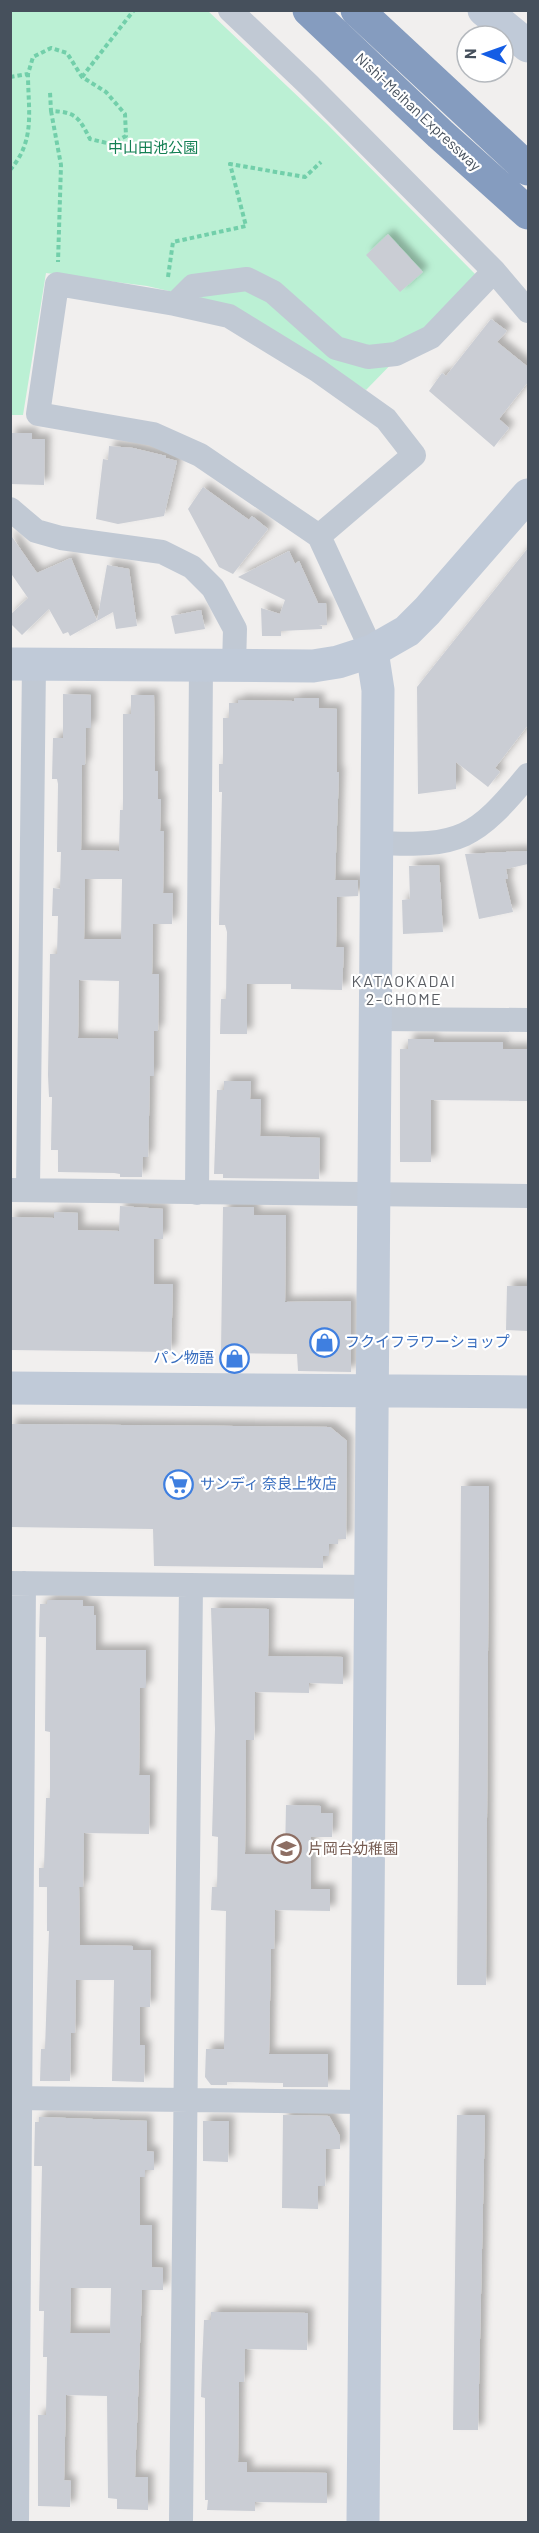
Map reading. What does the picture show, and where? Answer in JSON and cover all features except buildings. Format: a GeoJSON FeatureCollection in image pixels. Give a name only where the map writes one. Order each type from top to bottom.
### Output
{"type":"FeatureCollection","features":[{"type":"Feature","properties":{"kind":"highway","name":"Nishi-Meihan Expressway"},"geometry":{"type":"LineString","coordinates":[[309,10],[440,134],[528,213]]}},
{"type":"Feature","properties":{"kind":"highway"},"geometry":{"type":"LineString","coordinates":[[357,10],[528,169]]}},
{"type":"Feature","properties":{"kind":"street"},"geometry":{"type":"LineString","coordinates":[[230,10],[309,85],[494,271],[528,311]]}},
{"type":"Feature","properties":{"kind":"street"},"geometry":{"type":"LineString","coordinates":[[484,10],[528,46]]}},
{"type":"Feature","properties":{"kind":"street"},"geometry":{"type":"LineString","coordinates":[[169,303],[193,286],[247,279],[273,292],[336,348],[368,357],[396,354],[431,337],[494,271]]}},
{"type":"Feature","properties":{"kind":"street"},"geometry":{"type":"LineString","coordinates":[[319,536],[414,455],[386,419],[317,370],[229,316],[169,303],[57,284],[38,414],[153,434],[200,455],[319,536],[372,651],[378,690],[363,2523]]}},
{"type":"Feature","properties":{"kind":"street"},"geometry":{"type":"LineString","coordinates":[[528,495],[427,611],[407,631],[372,651],[338,662],[313,666],[22,664],[19,1190],[528,1196]]}},
{"type":"Feature","properties":{"kind":"street"},"geometry":{"type":"LineString","coordinates":[[10,509],[17,512],[36,531],[61,538],[162,552],[192,567],[213,588],[235,629],[234,666]]}},
{"type":"Feature","properties":{"kind":"street"},"geometry":{"type":"LineString","coordinates":[[197,1193],[201,666]]}},
{"type":"Feature","properties":{"kind":"street"},"geometry":{"type":"LineString","coordinates":[[377,843],[434,844],[465,835],[493,816],[528,775]]}},
{"type":"Feature","properties":{"kind":"street"},"geometry":{"type":"LineString","coordinates":[[376,1019],[528,1020]]}},
{"type":"Feature","properties":{"kind":"street"},"geometry":{"type":"LineString","coordinates":[[10,1388],[528,1392]]}},
{"type":"Feature","properties":{"kind":"street"},"geometry":{"type":"LineString","coordinates":[[17,2523],[15,2098],[17,1583],[371,1587]]}},
{"type":"Feature","properties":{"kind":"street"},"geometry":{"type":"LineString","coordinates":[[181,2523],[191,1585]]}},
{"type":"Feature","properties":{"kind":"street"},"geometry":{"type":"LineString","coordinates":[[15,2098],[366,2102]]}},
{"type":"Feature","properties":{"kind":"path"},"geometry":{"type":"LineString","coordinates":[[82,77],[134,10]]}},
{"type":"Feature","properties":{"kind":"path"},"geometry":{"type":"LineString","coordinates":[[10,170],[19,160],[29,138],[28,74],[33,57],[51,48],[66,52],[82,77],[106,92],[125,114],[126,136],[111,144],[90,139],[79,118],[68,112],[51,111]]}},
{"type":"Feature","properties":{"kind":"path"},"geometry":{"type":"LineString","coordinates":[[47,50],[47,58]]}},
{"type":"Feature","properties":{"kind":"path"},"geometry":{"type":"LineString","coordinates":[[10,77],[28,74]]}},
{"type":"Feature","properties":{"kind":"path"},"geometry":{"type":"LineString","coordinates":[[50,92],[51,111],[61,165],[58,270]]}},
{"type":"Feature","properties":{"kind":"path"},"geometry":{"type":"LineString","coordinates":[[169,303],[173,242],[246,226],[230,164],[305,177],[321,162]]}},
{"type":"Feature","properties":{"kind":"green space","name":"中山田池公園"},"geometry":{"type":"Polygon","coordinates":[[[10,11],[208,11],[327,124],[477,276],[366,390],[226,304],[147,286],[46,273],[23,415],[11,415],[10,11]]]}},
{"type":"Feature","properties":{"kind":"place","name":"フクイフラワーショップ"},"geometry":{"type":"Point","coordinates":[324,1342]}},
{"type":"Feature","properties":{"kind":"place","name":"パン物語"},"geometry":{"type":"Point","coordinates":[235,1358]}},
{"type":"Feature","properties":{"kind":"place","name":"サンディ 奈良上牧店"},"geometry":{"type":"Point","coordinates":[179,1484]}},
{"type":"Feature","properties":{"kind":"place","name":"片岡台幼稚園"},"geometry":{"type":"Point","coordinates":[287,1849]}},
{"type":"Feature","properties":{"kind":"district","name":"KATAOKADAI 2-CHOME"},"geometry":{"type":"Point","coordinates":[404,990]}}]}
